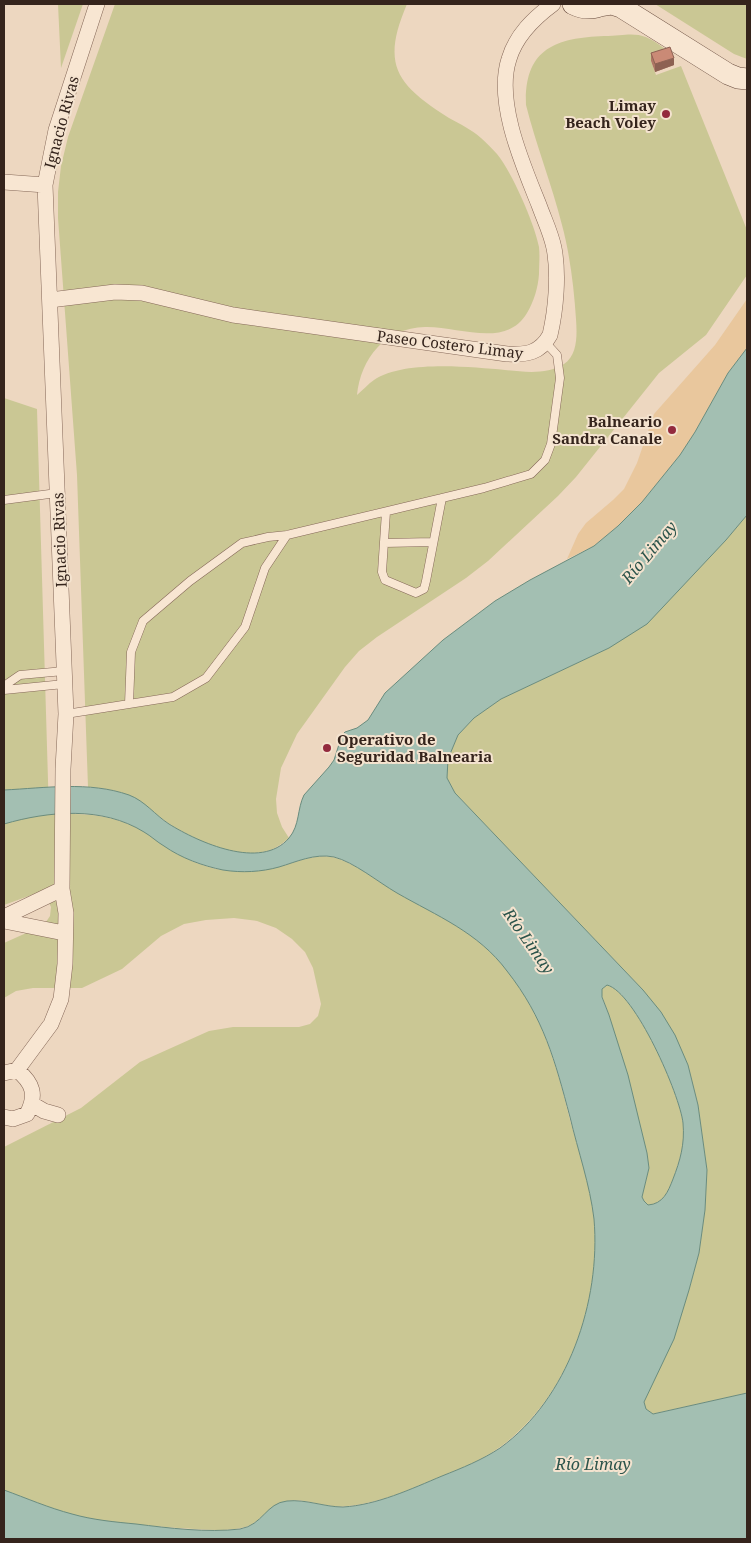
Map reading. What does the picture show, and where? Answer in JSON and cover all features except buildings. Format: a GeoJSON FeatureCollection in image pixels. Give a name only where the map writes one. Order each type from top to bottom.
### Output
{"type":"FeatureCollection","features":[{"type":"Feature","properties":{"kind":"street","name":"Ignacio Rivas"},"geometry":{"type":"LineString","coordinates":[[10,1071],[51,1024],[61,999],[65,964],[64,933],[66,912],[62,889],[62,769],[66,714],[45,185],[56,130],[97,4]]}},
{"type":"Feature","properties":{"kind":"street","name":"Paseo Costero Limay"},"geometry":{"type":"LineString","coordinates":[[50,300],[115,292],[142,293],[233,315],[507,354],[532,353],[546,343],[552,327],[557,278],[556,261],[550,234],[516,144],[508,111],[506,82],[509,59],[521,35],[530,23],[553,4]]}},
{"type":"Feature","properties":{"kind":"street"},"geometry":{"type":"LineString","coordinates":[[573,4],[582,8],[612,4],[621,7],[728,74],[747,79]]}},
{"type":"Feature","properties":{"kind":"street"},"geometry":{"type":"LineString","coordinates":[[636,4],[730,62],[747,68]]}},
{"type":"Feature","properties":{"kind":"street"},"geometry":{"type":"LineString","coordinates":[[4,182],[45,185]]}},
{"type":"Feature","properties":{"kind":"street"},"geometry":{"type":"LineString","coordinates":[[4,917],[62,889]]}},
{"type":"Feature","properties":{"kind":"street"},"geometry":{"type":"LineString","coordinates":[[4,921],[64,933]]}},
{"type":"Feature","properties":{"kind":"street"},"geometry":{"type":"LineString","coordinates":[[4,1118],[13,1119],[27,1114],[32,1104],[33,1091],[24,1076],[10,1071]]}},
{"type":"Feature","properties":{"kind":"street"},"geometry":{"type":"LineString","coordinates":[[32,1104],[58,1116]]}},
{"type":"Feature","properties":{"kind":"lane"},"geometry":{"type":"LineString","coordinates":[[129,704],[131,652],[143,621],[190,581],[242,543],[288,535],[386,512],[484,488],[531,474],[545,460],[551,444],[560,378],[557,355],[546,343]]}},
{"type":"Feature","properties":{"kind":"lane"},"geometry":{"type":"LineString","coordinates":[[4,500],[57,493]]}},
{"type":"Feature","properties":{"kind":"lane"},"geometry":{"type":"LineString","coordinates":[[386,512],[382,572],[385,580],[416,594],[424,589],[442,498]]}},
{"type":"Feature","properties":{"kind":"lane"},"geometry":{"type":"LineString","coordinates":[[66,714],[174,696],[206,678],[245,627],[265,568],[288,535]]}},
{"type":"Feature","properties":{"kind":"lane"},"geometry":{"type":"LineString","coordinates":[[384,543],[433,542]]}},
{"type":"Feature","properties":{"kind":"lane"},"geometry":{"type":"LineString","coordinates":[[4,686],[20,675],[64,677]]}},
{"type":"Feature","properties":{"kind":"lane"},"geometry":{"type":"LineString","coordinates":[[4,690],[64,677]]}},
{"type":"Feature","properties":{"kind":"shaded area"},"geometry":{"type":"Polygon","coordinates":[[[58,4],[83,4],[61,68],[58,4]]]}},
{"type":"Feature","properties":{"kind":"shaded area"},"geometry":{"type":"Polygon","coordinates":[[[115,4],[407,4],[395,43],[395,58],[398,71],[416,94],[431,106],[477,135],[503,162],[522,199],[537,237],[539,247],[538,279],[532,304],[527,313],[518,324],[507,330],[494,333],[480,333],[425,327],[398,333],[387,339],[370,357],[359,381],[357,395],[374,380],[402,370],[438,366],[528,372],[543,371],[564,364],[572,355],[576,344],[576,325],[573,284],[567,248],[558,210],[526,105],[530,71],[537,59],[546,50],[557,44],[586,37],[629,34],[649,38],[665,49],[651,61],[656,75],[681,66],[747,230],[747,275],[706,335],[659,373],[576,477],[488,561],[466,578],[377,637],[359,651],[345,667],[297,734],[281,768],[276,799],[277,813],[282,827],[289,838],[273,849],[261,852],[248,853],[220,848],[171,825],[130,796],[120,792],[88,787],[77,475],[58,218],[58,192],[61,166],[68,137],[115,4]]]}},
{"type":"Feature","properties":{"kind":"shaded area"},"geometry":{"type":"Polygon","coordinates":[[[655,4],[747,4],[747,59],[734,54],[655,4]]]}},
{"type":"Feature","properties":{"kind":"shaded area"},"geometry":{"type":"Polygon","coordinates":[[[4,398],[37,409],[49,814],[85,814],[119,821],[141,830],[184,857],[216,869],[263,870],[308,858],[324,856],[346,862],[454,924],[482,944],[507,970],[530,1005],[547,1041],[584,1169],[594,1218],[595,1249],[586,1314],[576,1345],[562,1375],[544,1402],[524,1426],[500,1447],[485,1456],[416,1487],[360,1504],[332,1506],[294,1500],[287,1501],[280,1503],[248,1526],[218,1530],[128,1524],[90,1519],[59,1511],[4,1490],[4,1147],[81,1108],[140,1062],[209,1031],[233,1027],[299,1027],[310,1024],[318,1016],[321,1004],[313,968],[305,952],[292,939],[276,928],[257,921],[234,918],[184,924],[161,936],[122,969],[82,988],[33,988],[16,991],[4,998],[4,943],[44,925],[50,916],[51,907],[47,899],[37,893],[4,905],[4,398]]]}},
{"type":"Feature","properties":{"kind":"shaded area"},"geometry":{"type":"Polygon","coordinates":[[[747,515],[747,1393],[652,1414],[646,1409],[644,1402],[689,1290],[699,1253],[705,1210],[707,1170],[698,1105],[688,1065],[643,990],[455,793],[447,778],[448,759],[458,735],[474,718],[501,699],[609,648],[726,540],[747,515]]]}},
{"type":"Feature","properties":{"kind":"shaded area"},"geometry":{"type":"Polygon","coordinates":[[[607,985],[618,992],[643,1024],[674,1091],[683,1123],[681,1152],[673,1179],[661,1200],[648,1205],[642,1197],[649,1168],[647,1153],[602,996],[602,989],[607,985]]]}},
{"type":"Feature","properties":{"kind":"sand","name":"Balneario Sandra Canale"},"geometry":{"type":"Polygon","coordinates":[[[747,299],[747,348],[728,373],[680,455],[642,502],[618,526],[594,546],[567,559],[578,534],[586,523],[624,489],[637,463],[654,414],[715,345],[747,299]]]}},
{"type":"Feature","properties":{"kind":"water","name":"Río Limay"},"geometry":{"type":"Polygon","coordinates":[[[747,348],[747,515],[647,624],[609,648],[501,699],[474,718],[458,735],[448,759],[447,778],[455,793],[643,990],[661,1012],[675,1035],[688,1065],[698,1105],[707,1170],[705,1210],[699,1253],[674,1339],[644,1402],[646,1409],[653,1414],[747,1393],[747,1539],[4,1539],[4,1490],[55,1509],[112,1522],[201,1530],[228,1530],[248,1527],[274,1506],[287,1501],[343,1507],[381,1500],[479,1460],[500,1448],[524,1427],[544,1403],[561,1376],[575,1346],[585,1315],[592,1282],[595,1250],[594,1219],[590,1194],[565,1097],[547,1041],[520,988],[496,957],[470,935],[358,868],[334,857],[313,857],[272,869],[251,872],[223,870],[185,858],[144,832],[111,818],[75,813],[57,814],[4,824],[4,790],[67,786],[114,791],[135,798],[169,824],[212,845],[246,853],[263,852],[277,848],[293,833],[304,795],[334,760],[342,735],[368,720],[385,693],[443,640],[495,601],[594,546],[618,526],[642,502],[680,455],[728,373],[747,348]],[[607,985],[602,989],[602,997],[628,1075],[647,1153],[649,1168],[642,1197],[648,1205],[661,1200],[671,1184],[681,1152],[683,1123],[674,1091],[654,1046],[643,1024],[618,992],[607,985]]]}},
{"type":"Feature","properties":{"kind":"place","name":"Limay Beach Voley"},"geometry":{"type":"Point","coordinates":[666,114]}},
{"type":"Feature","properties":{"kind":"place","name":"Balneario Sandra Canale"},"geometry":{"type":"Point","coordinates":[672,430]}},
{"type":"Feature","properties":{"kind":"place","name":"Operativo de Seguridad Balnearia"},"geometry":{"type":"Point","coordinates":[327,748]}}]}
